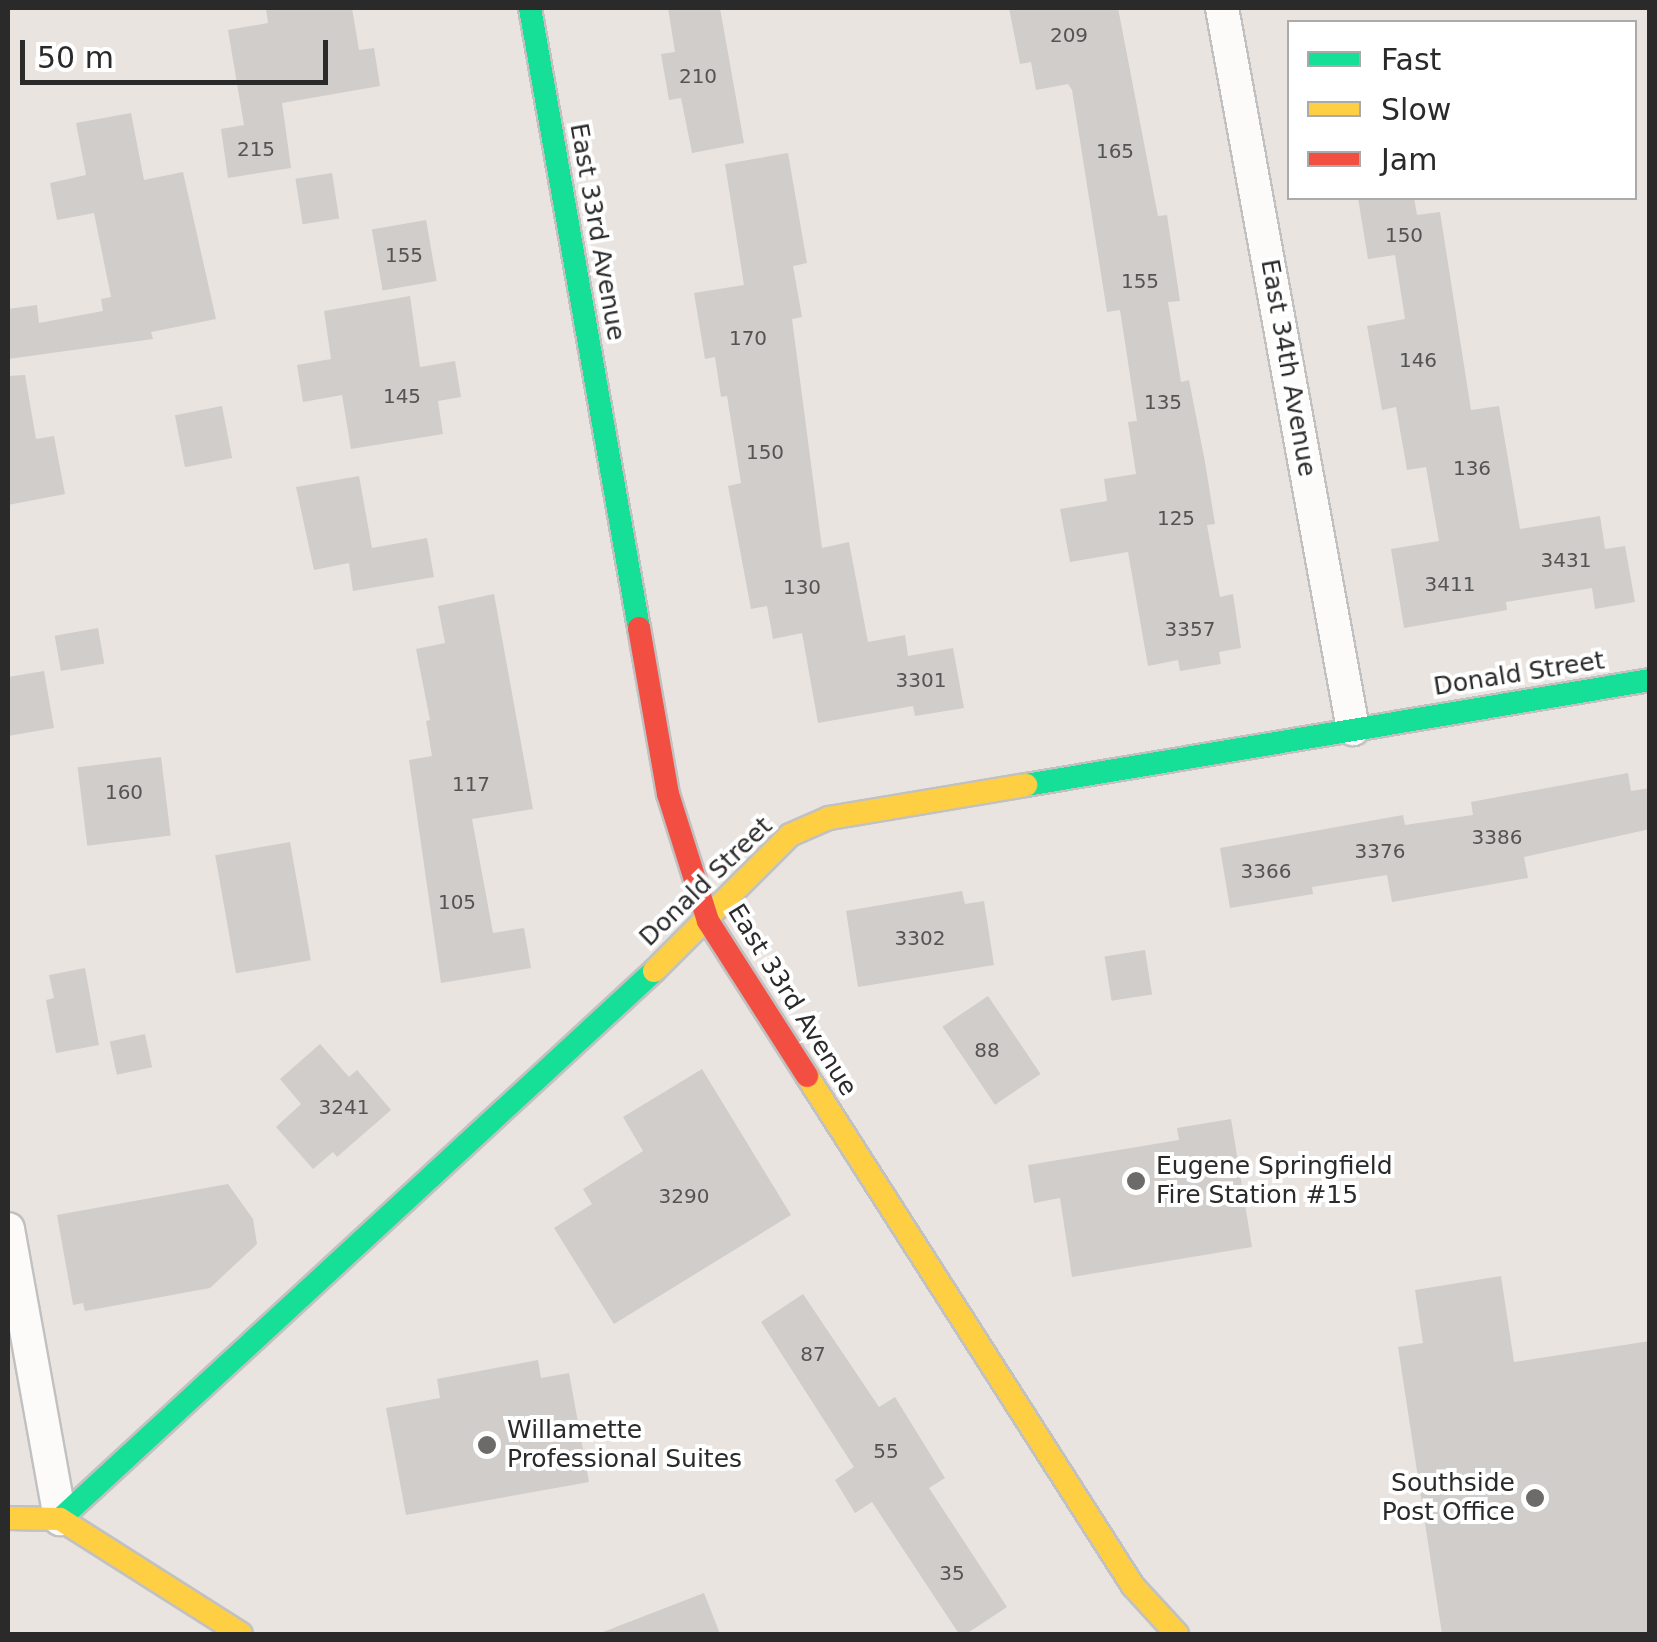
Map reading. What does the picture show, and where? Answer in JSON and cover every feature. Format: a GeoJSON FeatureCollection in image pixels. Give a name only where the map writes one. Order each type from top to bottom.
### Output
{"type":"FeatureCollection","features":[{"type":"Feature","properties":{"kind":"street","name":"East 33rd Avenue"},"geometry":{"type":"LineString","coordinates":[[530,8],[668,794],[708,921],[1133,1586],[1176,1634]]}},
{"type":"Feature","properties":{"kind":"street","name":"East 34th Avenue"},"geometry":{"type":"LineString","coordinates":[[1222,8],[1353,729]]}},
{"type":"Feature","properties":{"kind":"street","name":"Donald Street"},"geometry":{"type":"LineString","coordinates":[[60,1519],[708,921],[790,835],[829,818],[1650,680]]}},
{"type":"Feature","properties":{"kind":"street"},"geometry":{"type":"LineString","coordinates":[[8,1229],[60,1519]]}},
{"type":"Feature","properties":{"kind":"street"},"geometry":{"type":"LineString","coordinates":[[8,1518],[60,1519],[242,1634]]}},
{"type":"Feature","properties":{"kind":"building"},"geometry":{"type":"Polygon","coordinates":[[[266,8],[352,8],[359,50],[374,48],[380,86],[282,103],[291,168],[228,178],[221,129],[244,125],[228,30],[268,23],[266,8]]]}},
{"type":"Feature","properties":{"kind":"building"},"geometry":{"type":"Polygon","coordinates":[[[668,8],[720,8],[744,143],[692,153],[681,98],[669,100],[661,54],[675,52],[668,8]]]}},
{"type":"Feature","properties":{"kind":"building"},"geometry":{"type":"Polygon","coordinates":[[[1009,8],[1118,8],[1158,216],[1167,215],[1180,301],[1168,302],[1181,382],[1189,380],[1205,462],[1215,524],[1207,525],[1220,597],[1233,594],[1241,648],[1219,652],[1221,664],[1180,671],[1178,660],[1148,666],[1128,552],[1070,562],[1060,509],[1107,501],[1104,479],[1136,474],[1128,422],[1137,421],[1120,310],[1107,312],[1072,90],[1068,84],[1036,90],[1031,62],[1020,64],[1009,8]]]}},
{"type":"Feature","properties":{"kind":"building"},"geometry":{"type":"Polygon","coordinates":[[[131,113],[144,180],[183,172],[216,319],[151,332],[153,339],[8,359],[8,309],[37,305],[39,323],[103,311],[101,299],[111,297],[94,213],[57,220],[50,183],[86,175],[76,123],[131,113]]]}},
{"type":"Feature","properties":{"kind":"building"},"geometry":{"type":"Polygon","coordinates":[[[788,153],[807,263],[793,266],[802,317],[792,319],[822,548],[849,542],[868,642],[905,635],[908,656],[953,648],[964,708],[915,716],[913,706],[818,723],[802,633],[773,639],[767,606],[751,609],[728,486],[741,483],[727,396],[721,397],[715,357],[705,359],[694,293],[744,285],[725,164],[788,153]]]}},
{"type":"Feature","properties":{"kind":"building"},"geometry":{"type":"Polygon","coordinates":[[[332,173],[339,218],[303,224],[295,179],[332,173]]]}},
{"type":"Feature","properties":{"kind":"building"},"geometry":{"type":"Polygon","coordinates":[[[1358,200],[1414,200],[1417,215],[1440,212],[1471,410],[1499,406],[1520,529],[1600,516],[1605,549],[1625,546],[1635,602],[1595,609],[1592,588],[1506,602],[1507,610],[1404,628],[1391,549],[1439,541],[1426,467],[1407,470],[1396,407],[1382,410],[1367,326],[1405,319],[1395,255],[1368,259],[1358,200]]]}},
{"type":"Feature","properties":{"kind":"building"},"geometry":{"type":"Polygon","coordinates":[[[426,220],[437,281],[383,291],[372,230],[426,220]]]}},
{"type":"Feature","properties":{"kind":"building"},"geometry":{"type":"Polygon","coordinates":[[[410,296],[420,367],[455,361],[461,397],[438,401],[443,434],[351,449],[342,395],[303,402],[297,365],[331,359],[324,311],[410,296]]]}},
{"type":"Feature","properties":{"kind":"building"},"geometry":{"type":"Polygon","coordinates":[[[25,375],[36,439],[54,436],[65,494],[8,505],[8,376],[25,375]]]}},
{"type":"Feature","properties":{"kind":"building"},"geometry":{"type":"Polygon","coordinates":[[[222,406],[232,458],[185,467],[175,415],[222,406]]]}},
{"type":"Feature","properties":{"kind":"building"},"geometry":{"type":"Polygon","coordinates":[[[359,476],[372,548],[427,538],[434,577],[353,591],[349,563],[314,570],[296,487],[359,476]]]}},
{"type":"Feature","properties":{"kind":"building"},"geometry":{"type":"Polygon","coordinates":[[[494,594],[533,809],[472,819],[493,933],[524,928],[531,968],[441,983],[409,760],[432,756],[426,721],[430,720],[416,649],[445,643],[438,606],[494,594]]]}},
{"type":"Feature","properties":{"kind":"building"},"geometry":{"type":"Polygon","coordinates":[[[98,628],[104,663],[61,671],[55,636],[98,628]]]}},
{"type":"Feature","properties":{"kind":"building"},"geometry":{"type":"Polygon","coordinates":[[[44,671],[54,728],[8,736],[8,677],[44,671]]]}},
{"type":"Feature","properties":{"kind":"building"},"geometry":{"type":"Polygon","coordinates":[[[161,757],[171,835],[87,846],[78,767],[161,757]]]}},
{"type":"Feature","properties":{"kind":"building"},"geometry":{"type":"Polygon","coordinates":[[[1628,773],[1631,791],[1650,788],[1650,829],[1524,857],[1528,878],[1392,902],[1387,875],[1312,887],[1313,894],[1230,908],[1220,848],[1403,815],[1405,825],[1473,815],[1471,802],[1628,773]]]}},
{"type":"Feature","properties":{"kind":"building"},"geometry":{"type":"Polygon","coordinates":[[[290,842],[311,960],[236,973],[215,855],[290,842]]]}},
{"type":"Feature","properties":{"kind":"building"},"geometry":{"type":"Polygon","coordinates":[[[962,891],[965,904],[984,901],[994,965],[858,987],[846,911],[962,891]]]}},
{"type":"Feature","properties":{"kind":"building"},"geometry":{"type":"Polygon","coordinates":[[[1145,950],[1152,994],[1112,1001],[1105,956],[1145,950]]]}},
{"type":"Feature","properties":{"kind":"building"},"geometry":{"type":"Polygon","coordinates":[[[85,968],[99,1045],[56,1053],[46,1000],[54,998],[49,975],[85,968]]]}},
{"type":"Feature","properties":{"kind":"building"},"geometry":{"type":"Polygon","coordinates":[[[988,996],[1041,1074],[995,1105],[942,1027],[988,996]]]}},
{"type":"Feature","properties":{"kind":"building"},"geometry":{"type":"Polygon","coordinates":[[[145,1034],[152,1067],[117,1075],[110,1041],[145,1034]]]}},
{"type":"Feature","properties":{"kind":"building"},"geometry":{"type":"Polygon","coordinates":[[[320,1044],[349,1077],[357,1070],[391,1110],[337,1157],[333,1152],[313,1169],[276,1127],[301,1104],[280,1079],[320,1044]]]}},
{"type":"Feature","properties":{"kind":"building"},"geometry":{"type":"Polygon","coordinates":[[[702,1069],[791,1215],[614,1324],[554,1228],[592,1204],[583,1189],[643,1151],[623,1117],[702,1069]]]}},
{"type":"Feature","properties":{"kind":"building","name":"Eugene Springfield Fire Station #15"},"geometry":{"type":"Polygon","coordinates":[[[1231,1119],[1252,1247],[1072,1277],[1060,1198],[1034,1203],[1028,1165],[1179,1140],[1177,1128],[1231,1119]]]}},
{"type":"Feature","properties":{"kind":"building"},"geometry":{"type":"Polygon","coordinates":[[[228,1184],[253,1219],[257,1244],[210,1288],[85,1311],[83,1303],[73,1305],[57,1215],[228,1184]]]}},
{"type":"Feature","properties":{"kind":"building","name":"Southside Post Office"},"geometry":{"type":"Polygon","coordinates":[[[1501,1276],[1514,1362],[1650,1341],[1650,1634],[1442,1634],[1398,1347],[1423,1343],[1415,1290],[1501,1276]]]}},
{"type":"Feature","properties":{"kind":"building"},"geometry":{"type":"Polygon","coordinates":[[[803,1294],[879,1407],[895,1397],[945,1478],[929,1488],[1007,1607],[966,1634],[959,1634],[872,1502],[855,1513],[835,1480],[854,1467],[761,1322],[803,1294]]]}},
{"type":"Feature","properties":{"kind":"building","name":"Willamette Professional Suites"},"geometry":{"type":"Polygon","coordinates":[[[538,1360],[541,1378],[569,1373],[589,1482],[406,1515],[386,1408],[440,1398],[437,1379],[538,1360]]]}},
{"type":"Feature","properties":{"kind":"building"},"geometry":{"type":"Polygon","coordinates":[[[704,1593],[720,1634],[603,1632],[704,1593]]]}},
{"type":"Feature","properties":{"kind":"traffic: fast"},"geometry":{"type":"LineString","coordinates":[[530,8],[639,628]]}},
{"type":"Feature","properties":{"kind":"traffic: fast"},"geometry":{"type":"LineString","coordinates":[[1026,785],[1650,680]]}},
{"type":"Feature","properties":{"kind":"traffic: fast"},"geometry":{"type":"LineString","coordinates":[[60,1519],[654,971]]}},
{"type":"Feature","properties":{"kind":"traffic: slow"},"geometry":{"type":"LineString","coordinates":[[654,971],[790,835],[829,818],[1026,785]]}},
{"type":"Feature","properties":{"kind":"traffic: slow"},"geometry":{"type":"LineString","coordinates":[[807,1076],[1133,1586],[1177,1634]]}},
{"type":"Feature","properties":{"kind":"traffic: slow"},"geometry":{"type":"LineString","coordinates":[[8,1518],[60,1519],[241,1634]]}},
{"type":"Feature","properties":{"kind":"traffic: jam"},"geometry":{"type":"LineString","coordinates":[[639,628],[668,794],[708,921],[807,1076]]}},
{"type":"Feature","properties":{"kind":"place","name":"Eugene Springfield Fire Station #15"},"geometry":{"type":"Point","coordinates":[1136,1181]}},
{"type":"Feature","properties":{"kind":"place","name":"Willamette Professional Suites"},"geometry":{"type":"Point","coordinates":[487,1445]}},
{"type":"Feature","properties":{"kind":"place","name":"Southside Post Office"},"geometry":{"type":"Point","coordinates":[1535,1498]}}]}
